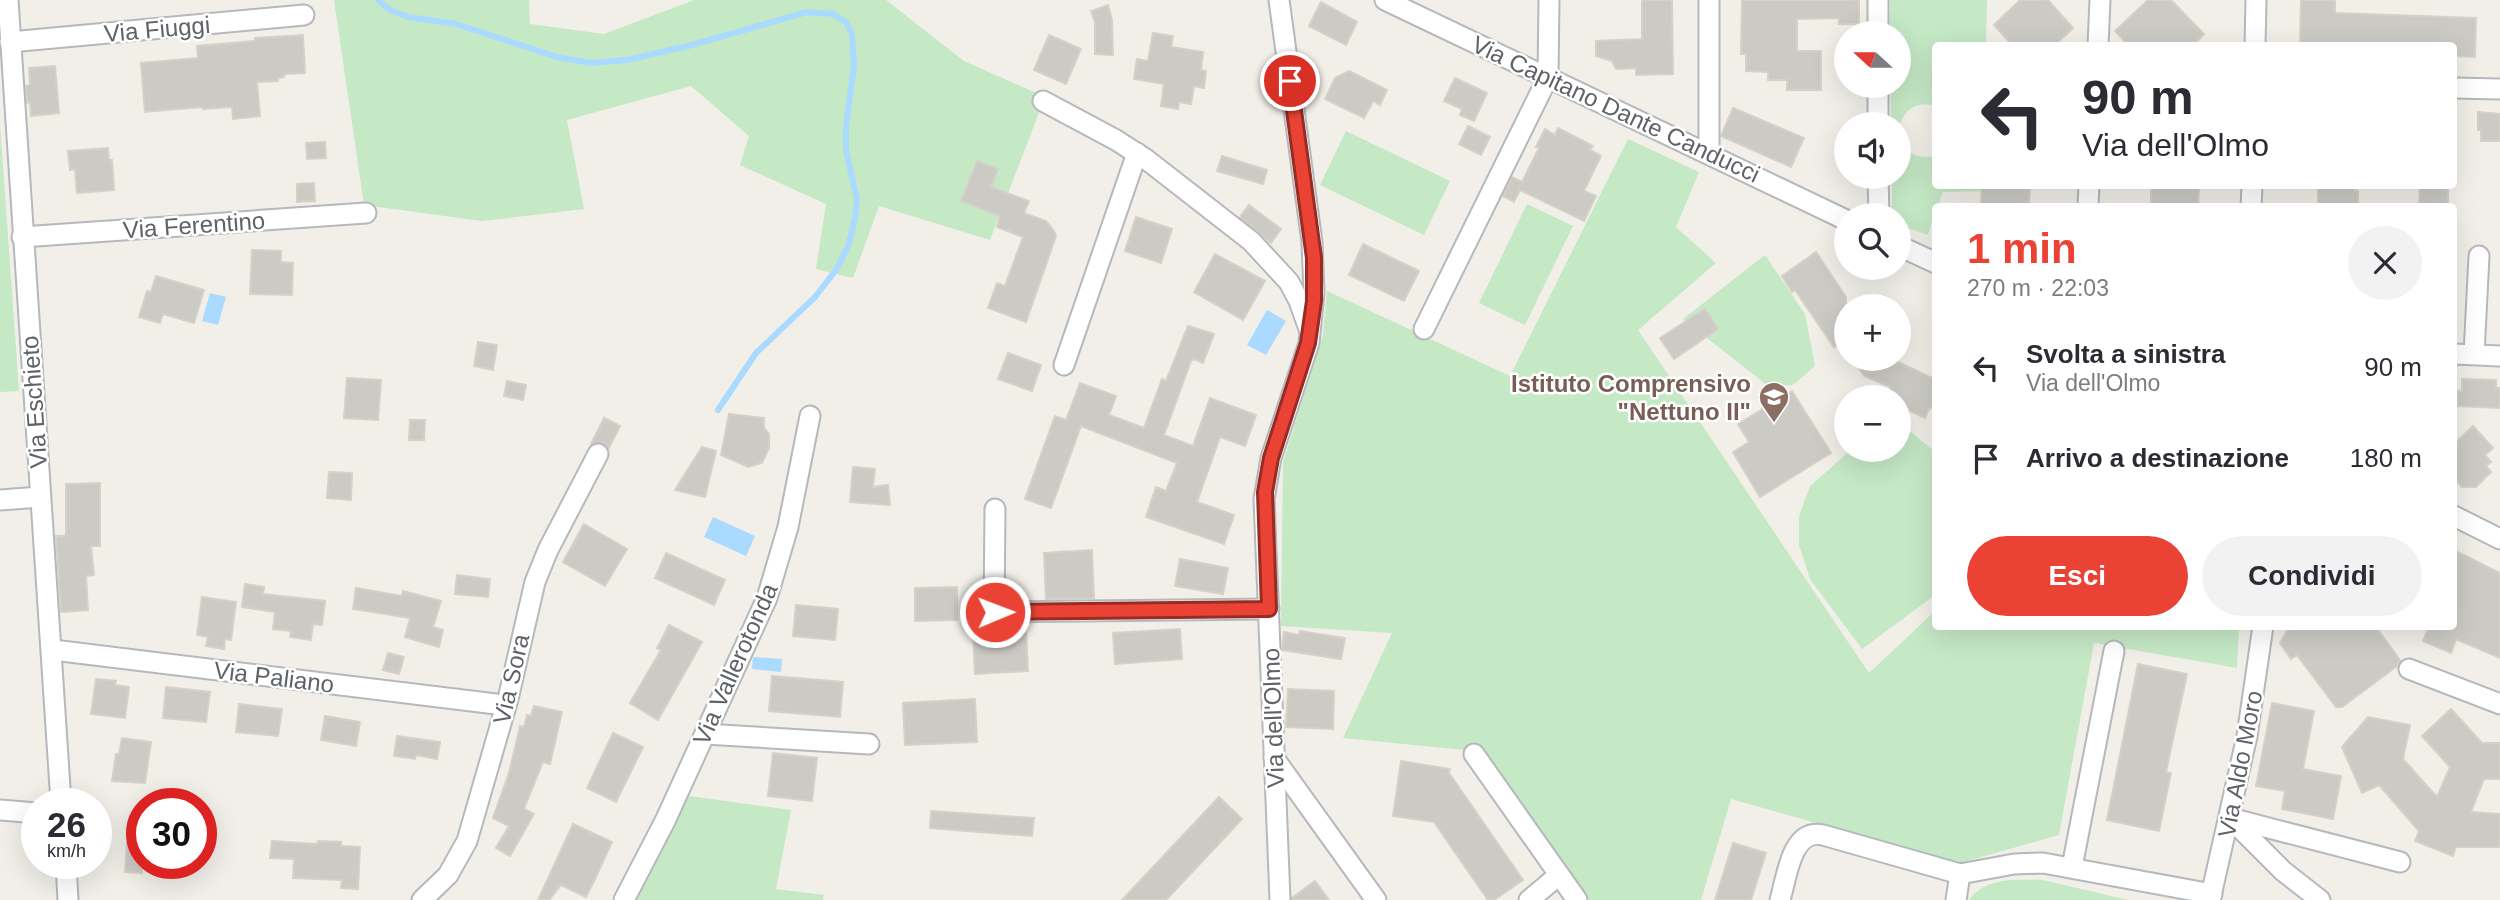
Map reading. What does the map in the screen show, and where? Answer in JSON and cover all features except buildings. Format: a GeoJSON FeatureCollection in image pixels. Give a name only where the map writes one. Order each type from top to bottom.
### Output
{"type":"FeatureCollection","features":[{"type":"Feature","properties":{"kind":"street","name":"Via Eschieto"},"geometry":{"type":"LineString","coordinates":[[8,0],[60,788]]}},
{"type":"Feature","properties":{"kind":"street","name":"Via dell'Olmo"},"geometry":{"type":"LineString","coordinates":[[1279,0],[1314,258],[1311,333],[1271,458],[1265,492],[1280,900]]}},
{"type":"Feature","properties":{"kind":"street","name":"Via Capitano Dante Canducci"},"geometry":{"type":"LineString","coordinates":[[1386,0],[1834,214]]}},
{"type":"Feature","properties":{"kind":"street"},"geometry":{"type":"LineString","coordinates":[[1424,329],[1548,77],[1549,0]]}},
{"type":"Feature","properties":{"kind":"street"},"geometry":{"type":"LineString","coordinates":[[1709,0],[1709,153]]}},
{"type":"Feature","properties":{"kind":"street"},"geometry":{"type":"LineString","coordinates":[[1878,0],[1878,21]]}},
{"type":"Feature","properties":{"kind":"street"},"geometry":{"type":"LineString","coordinates":[[2098,42],[2100,0]]}},
{"type":"Feature","properties":{"kind":"street"},"geometry":{"type":"LineString","coordinates":[[2255,42],[2256,0]]}},
{"type":"Feature","properties":{"kind":"street","name":"Via Fiuggi"},"geometry":{"type":"LineString","coordinates":[[10,42],[304,15]]}},
{"type":"Feature","properties":{"kind":"street"},"geometry":{"type":"LineString","coordinates":[[2457,88],[2500,89]]}},
{"type":"Feature","properties":{"kind":"street"},"geometry":{"type":"LineString","coordinates":[[1043,101],[1137,153],[1262,250],[1295,292],[1311,333]]}},
{"type":"Feature","properties":{"kind":"street"},"geometry":{"type":"LineString","coordinates":[[1064,365],[1137,153]]}},
{"type":"Feature","properties":{"kind":"street","name":"Via Ferentino"},"geometry":{"type":"LineString","coordinates":[[22,237],[366,213]]}},
{"type":"Feature","properties":{"kind":"street"},"geometry":{"type":"LineString","coordinates":[[1911,252],[1932,262]]}},
{"type":"Feature","properties":{"kind":"street"},"geometry":{"type":"LineString","coordinates":[[2474,354],[2479,256]]}},
{"type":"Feature","properties":{"kind":"street"},"geometry":{"type":"LineString","coordinates":[[2457,354],[2500,356]]}},
{"type":"Feature","properties":{"kind":"street","name":"Via Vallerotonda"},"geometry":{"type":"LineString","coordinates":[[624,900],[659,832],[755,627],[776,572],[810,416]]}},
{"type":"Feature","properties":{"kind":"street","name":"Via Sora"},"geometry":{"type":"LineString","coordinates":[[422,900],[448,875],[467,841],[506,709],[534,582],[598,454]]}},
{"type":"Feature","properties":{"kind":"street"},"geometry":{"type":"LineString","coordinates":[[0,499],[40,497]]}},
{"type":"Feature","properties":{"kind":"street"},"geometry":{"type":"LineString","coordinates":[[995,509],[995,612],[1269,609]]}},
{"type":"Feature","properties":{"kind":"street"},"geometry":{"type":"LineString","coordinates":[[2457,518],[2500,539]]}},
{"type":"Feature","properties":{"kind":"street","name":"Via Aldo Moro"},"geometry":{"type":"LineString","coordinates":[[2211,897],[2253,702],[2262,630]]}},
{"type":"Feature","properties":{"kind":"street","name":"Via Paliano"},"geometry":{"type":"LineString","coordinates":[[53,650],[496,704]]}},
{"type":"Feature","properties":{"kind":"street"},"geometry":{"type":"LineString","coordinates":[[2072,867],[2114,651]]}},
{"type":"Feature","properties":{"kind":"street"},"geometry":{"type":"LineString","coordinates":[[2409,669],[2500,704]]}},
{"type":"Feature","properties":{"kind":"street"},"geometry":{"type":"LineString","coordinates":[[705,734],[869,744]]}},
{"type":"Feature","properties":{"kind":"street"},"geometry":{"type":"LineString","coordinates":[[1474,754],[1577,900]]}},
{"type":"Feature","properties":{"kind":"street"},"geometry":{"type":"LineString","coordinates":[[1274,757],[1376,900]]}},
{"type":"Feature","properties":{"kind":"street"},"geometry":{"type":"LineString","coordinates":[[0,810],[21,812]]}},
{"type":"Feature","properties":{"kind":"street"},"geometry":{"type":"LineString","coordinates":[[2230,818],[2400,862]]}},
{"type":"Feature","properties":{"kind":"street"},"geometry":{"type":"LineString","coordinates":[[2230,818],[2283,871],[2320,900]]}},
{"type":"Feature","properties":{"kind":"street"},"geometry":{"type":"LineString","coordinates":[[1780,900],[1797,845],[1806,835],[1819,833],[1960,874],[2024,863],[2043,863],[2211,897]]}},
{"type":"Feature","properties":{"kind":"street"},"geometry":{"type":"LineString","coordinates":[[1956,900],[1960,874]]}},
{"type":"Feature","properties":{"kind":"street"},"geometry":{"type":"LineString","coordinates":[[1529,900],[1559,875]]}},
{"type":"Feature","properties":{"kind":"street"},"geometry":{"type":"LineString","coordinates":[[67,879],[68,900]]}},
{"type":"Feature","properties":{"kind":"green space"},"geometry":{"type":"Polygon","coordinates":[[[334,0],[529,0],[530,24],[604,34],[694,0],[886,0],[964,61],[1045,97],[990,240],[879,206],[853,278],[816,269],[826,204],[740,165],[749,136],[691,86],[567,120],[584,209],[482,221],[364,205],[334,0]]]}},
{"type":"Feature","properties":{"kind":"green space"},"geometry":{"type":"Polygon","coordinates":[[[1890,0],[1987,0],[1986,42],[1932,42],[1932,106],[1916,106],[1907,112],[1891,112],[1891,98],[1911,98],[1911,21],[1890,21],[1890,0]]]}},
{"type":"Feature","properties":{"kind":"green space"},"geometry":{"type":"Polygon","coordinates":[[[0,124],[19,391],[0,392],[0,124]]]}},
{"type":"Feature","properties":{"kind":"green space"},"geometry":{"type":"Polygon","coordinates":[[[1346,131],[1450,181],[1424,235],[1320,185],[1346,131]]]}},
{"type":"Feature","properties":{"kind":"green space"},"geometry":{"type":"Polygon","coordinates":[[[1628,139],[1699,172],[1676,227],[1716,263],[1638,330],[1869,673],[1932,614],[1932,630],[2239,630],[2237,668],[2094,643],[2059,835],[1960,863],[1731,799],[1701,900],[1589,900],[1485,752],[1343,738],[1392,633],[1281,626],[1283,462],[1323,334],[1327,291],[1510,376],[1628,139]]]}},
{"type":"Feature","properties":{"kind":"green space"},"geometry":{"type":"Polygon","coordinates":[[[1911,153],[1922,157],[1932,156],[1932,189],[1981,189],[1943,192],[1939,203],[1932,203],[1932,220],[1928,235],[1911,229],[1911,203],[1892,203],[1892,189],[1911,189],[1911,153]]]}},
{"type":"Feature","properties":{"kind":"green space"},"geometry":{"type":"Polygon","coordinates":[[[1527,204],[1573,226],[1525,325],[1479,303],[1527,204]]]}},
{"type":"Feature","properties":{"kind":"green space"},"geometry":{"type":"Polygon","coordinates":[[[1765,255],[1805,314],[1815,366],[1793,385],[1768,386],[1683,319],[1765,255]]]}},
{"type":"Feature","properties":{"kind":"green space"},"geometry":{"type":"Polygon","coordinates":[[[1911,432],[1932,450],[1932,597],[1862,649],[1810,579],[1799,545],[1799,516],[1810,486],[1837,462],[1911,462],[1911,432]]]}},
{"type":"Feature","properties":{"kind":"green space"},"geometry":{"type":"Polygon","coordinates":[[[689,796],[791,810],[776,889],[824,895],[823,900],[637,900],[689,796]]]}},
{"type":"Feature","properties":{"kind":"green space"},"geometry":{"type":"Polygon","coordinates":[[[2043,880],[2128,900],[1969,900],[1976,892],[1993,883],[2043,880]]]}},
{"type":"Feature","properties":{"kind":"water"},"geometry":{"type":"Polygon","coordinates":[[[210,293],[226,297],[218,325],[202,321],[210,293]]]}},
{"type":"Feature","properties":{"kind":"water"},"geometry":{"type":"Polygon","coordinates":[[[1267,310],[1286,321],[1266,355],[1247,345],[1267,310]]]}},
{"type":"Feature","properties":{"kind":"water"},"geometry":{"type":"Polygon","coordinates":[[[713,517],[755,536],[746,556],[704,537],[713,517]]]}},
{"type":"Feature","properties":{"kind":"water"},"geometry":{"type":"Polygon","coordinates":[[[753,657],[782,659],[781,672],[752,669],[753,657]]]}},
{"type":"Feature","properties":{"kind":"waterway"},"geometry":{"type":"LineString","coordinates":[[378,0],[390,10],[408,17],[456,24],[557,57],[591,63],[627,60],[688,46],[807,12],[833,14],[846,22],[852,34],[854,66],[846,126],[846,150],[857,200],[848,247],[836,270],[815,297],[756,353],[718,410]]}},
{"type":"Feature","properties":{"kind":"place","name":"Istituto Comprensivo \"Nettuno II\""},"geometry":{"type":"Point","coordinates":[1774,424]}},
{"type":"Feature","properties":{"kind":"route"},"geometry":{"type":"LineString","coordinates":[[995,612],[1269,609],[1265,492],[1271,458],[1311,333],[1314,301],[1314,258],[1290,81]]}}]}
